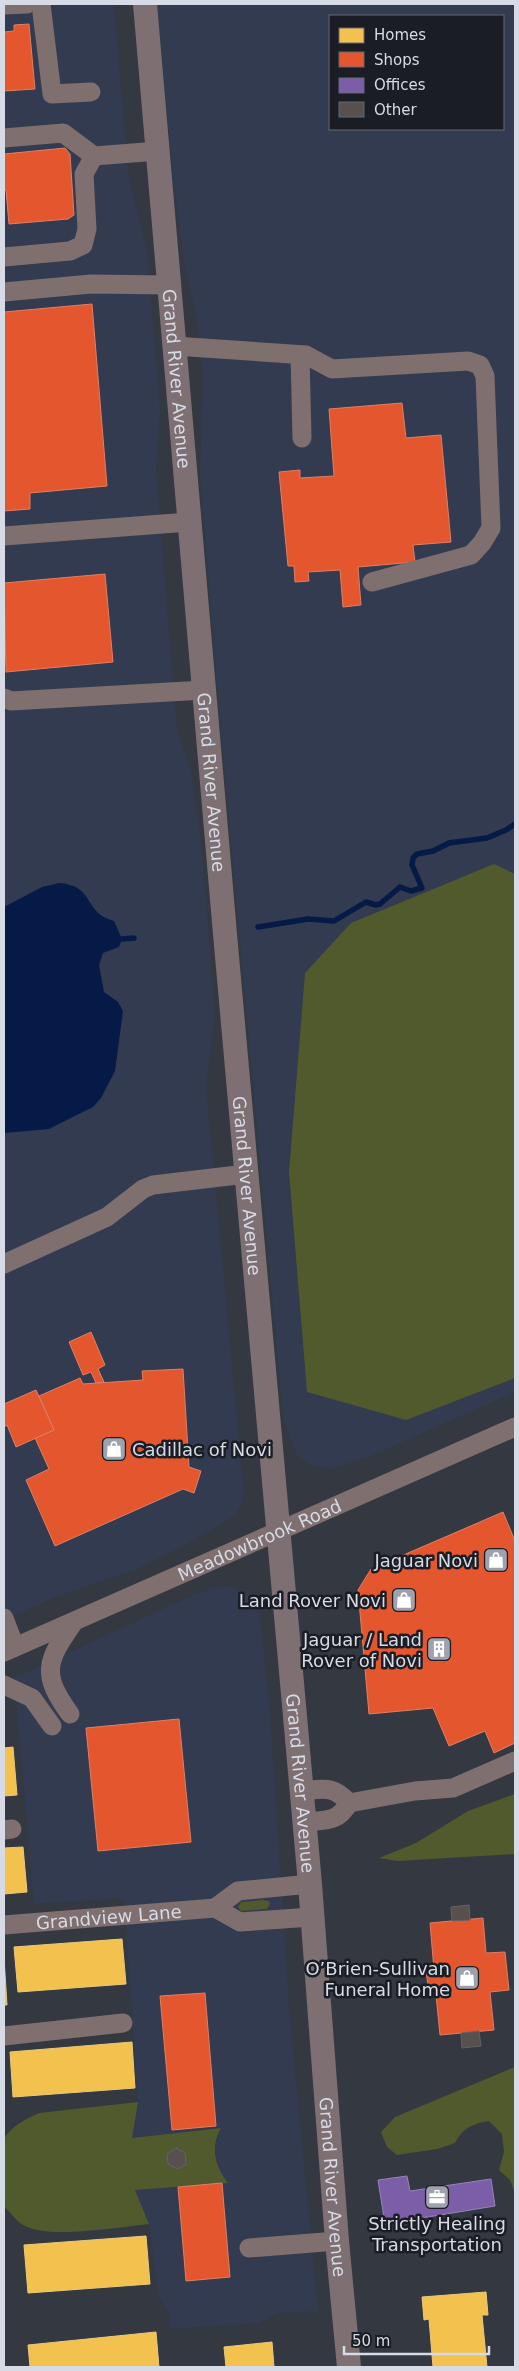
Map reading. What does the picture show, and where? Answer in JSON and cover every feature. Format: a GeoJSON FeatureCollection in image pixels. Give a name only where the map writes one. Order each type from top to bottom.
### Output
{"type":"FeatureCollection","features":[{"type":"Feature","properties":{"kind":"main road","name":"Grand River Avenue"},"geometry":{"type":"LineString","coordinates":[[145,4],[246,1174],[310,1884],[337,2241],[350,2367]]}},
{"type":"Feature","properties":{"kind":"street"},"geometry":{"type":"LineString","coordinates":[[4,6],[27,4]]}},
{"type":"Feature","properties":{"kind":"street"},"geometry":{"type":"LineString","coordinates":[[41,4],[52,94],[91,92]]}},
{"type":"Feature","properties":{"kind":"street"},"geometry":{"type":"LineString","coordinates":[[4,138],[63,133],[94,156],[158,151]]}},
{"type":"Feature","properties":{"kind":"street"},"geometry":{"type":"LineString","coordinates":[[4,257],[70,251],[82,245],[87,228],[84,174],[94,156]]}},
{"type":"Feature","properties":{"kind":"street"},"geometry":{"type":"LineString","coordinates":[[4,292],[91,284],[169,286]]}},
{"type":"Feature","properties":{"kind":"street"},"geometry":{"type":"LineString","coordinates":[[174,346],[300,354],[306,355],[332,369],[468,361],[480,365],[485,376],[490,528],[482,544],[471,554],[372,582]]}},
{"type":"Feature","properties":{"kind":"street"},"geometry":{"type":"LineString","coordinates":[[300,354],[302,438]]}},
{"type":"Feature","properties":{"kind":"street"},"geometry":{"type":"LineString","coordinates":[[4,536],[189,522]]}},
{"type":"Feature","properties":{"kind":"street"},"geometry":{"type":"LineString","coordinates":[[4,698],[12,701],[204,690]]}},
{"type":"Feature","properties":{"kind":"street"},"geometry":{"type":"LineString","coordinates":[[4,1264],[107,1217],[148,1187],[164,1183],[246,1174]]}},
{"type":"Feature","properties":{"kind":"street","name":"Meadowbrook Road"},"geometry":{"type":"LineString","coordinates":[[10,1650],[278,1530],[515,1427]]}},
{"type":"Feature","properties":{"kind":"street"},"geometry":{"type":"LineString","coordinates":[[4,1618],[10,1650]]}},
{"type":"Feature","properties":{"kind":"street"},"geometry":{"type":"LineString","coordinates":[[70,1714],[55,1694],[49,1667],[58,1645],[73,1623]]}},
{"type":"Feature","properties":{"kind":"street"},"geometry":{"type":"LineString","coordinates":[[4,1685],[32,1698],[52,1726]]}},
{"type":"Feature","properties":{"kind":"street"},"geometry":{"type":"LineString","coordinates":[[304,1822],[337,1818],[342,1815],[349,1803],[415,1791],[453,1788],[515,1760]]}},
{"type":"Feature","properties":{"kind":"street"},"geometry":{"type":"LineString","coordinates":[[302,1791],[334,1790],[340,1793],[349,1803]]}},
{"type":"Feature","properties":{"kind":"street"},"geometry":{"type":"LineString","coordinates":[[310,1884],[238,1891],[214,1908],[240,1922],[312,1917]]}},
{"type":"Feature","properties":{"kind":"street","name":"Grandview Lane"},"geometry":{"type":"LineString","coordinates":[[4,1925],[214,1908]]}},
{"type":"Feature","properties":{"kind":"street"},"geometry":{"type":"LineString","coordinates":[[4,2036],[123,2023]]}},
{"type":"Feature","properties":{"kind":"street"},"geometry":{"type":"LineString","coordinates":[[249,2248],[337,2241]]}},
{"type":"Feature","properties":{"kind":"shaded area"},"geometry":{"type":"Polygon","coordinates":[[[4,4],[114,4],[129,179],[147,250],[160,408],[156,469],[177,729],[191,771],[202,848],[215,1014],[206,1085],[244,1494],[239,1509],[233,1517],[187,1544],[135,1570],[58,1596],[4,1620],[4,4]]]}},
{"type":"Feature","properties":{"kind":"shaded area"},"geometry":{"type":"Polygon","coordinates":[[[157,4],[515,4],[515,1392],[364,1459],[333,1468],[311,1466],[296,1454],[284,1420],[281,1396],[217,688],[200,472],[203,379],[196,315],[183,257],[157,4]]]}},
{"type":"Feature","properties":{"kind":"shaded area"},"geometry":{"type":"Polygon","coordinates":[[[227,1586],[244,1592],[251,1598],[259,1613],[261,1625],[270,1713],[289,2006],[318,2311],[277,2313],[259,2323],[170,2329],[169,2313],[158,2294],[149,2224],[135,2190],[227,2183],[219,2172],[215,2150],[216,2136],[221,2128],[131,2138],[138,2102],[124,1898],[34,1904],[14,1678],[195,1594],[227,1586]]]}},
{"type":"Feature","properties":{"kind":"green space"},"geometry":{"type":"Polygon","coordinates":[[[494,864],[515,874],[515,1378],[406,1420],[307,1392],[289,1172],[305,973],[351,923],[494,864]]]}},
{"type":"Feature","properties":{"kind":"green space"},"geometry":{"type":"Polygon","coordinates":[[[515,1794],[515,1854],[398,1861],[379,1858],[416,1843],[468,1811],[515,1794]]]}},
{"type":"Feature","properties":{"kind":"green space"},"geometry":{"type":"Polygon","coordinates":[[[269,1901],[270,1904],[267,1909],[241,1911],[238,1907],[241,1902],[269,1901]]]}},
{"type":"Feature","properties":{"kind":"green space"},"geometry":{"type":"Polygon","coordinates":[[[515,2067],[515,2194],[510,2180],[499,2170],[504,2152],[502,2134],[489,2121],[469,2128],[461,2134],[455,2143],[437,2149],[397,2155],[387,2147],[381,2132],[395,2117],[515,2067]]]}},
{"type":"Feature","properties":{"kind":"green space"},"geometry":{"type":"Polygon","coordinates":[[[138,2102],[132,2138],[221,2128],[215,2149],[217,2163],[228,2183],[135,2190],[149,2224],[103,2230],[49,2232],[23,2225],[15,2219],[4,2206],[4,2139],[7,2134],[24,2120],[39,2113],[138,2102]]]}},
{"type":"Feature","properties":{"kind":"water"},"geometry":{"type":"Polygon","coordinates":[[[59,883],[71,885],[79,889],[97,912],[114,921],[122,939],[119,947],[103,953],[99,965],[104,992],[118,1002],[123,1011],[115,1071],[101,1098],[93,1107],[49,1129],[4,1133],[4,907],[42,887],[59,883]]]}},
{"type":"Feature","properties":{"kind":"building: Homes"},"geometry":{"type":"Polygon","coordinates":[[[13,1747],[17,1795],[4,1796],[4,1748],[13,1747]]]}},
{"type":"Feature","properties":{"kind":"building: Homes"},"geometry":{"type":"Polygon","coordinates":[[[23,1847],[27,1892],[4,1894],[4,1848],[23,1847]]]}},
{"type":"Feature","properties":{"kind":"building: Homes"},"geometry":{"type":"Polygon","coordinates":[[[122,1939],[126,1984],[18,1992],[14,1947],[122,1939]]]}},
{"type":"Feature","properties":{"kind":"building: Homes"},"geometry":{"type":"Polygon","coordinates":[[[4,1958],[7,2005],[4,2005],[4,1958]]]}},
{"type":"Feature","properties":{"kind":"building: Homes"},"geometry":{"type":"Polygon","coordinates":[[[132,2042],[135,2088],[13,2097],[10,2052],[132,2042]]]}},
{"type":"Feature","properties":{"kind":"building: Homes"},"geometry":{"type":"Polygon","coordinates":[[[146,2236],[150,2284],[28,2293],[24,2245],[146,2236]]]}},
{"type":"Feature","properties":{"kind":"building: Homes"},"geometry":{"type":"Polygon","coordinates":[[[486,2292],[488,2315],[482,2315],[487,2367],[433,2367],[429,2319],[424,2320],[422,2297],[486,2292]]]}},
{"type":"Feature","properties":{"kind":"building: Homes"},"geometry":{"type":"Polygon","coordinates":[[[156,2332],[159,2367],[30,2367],[28,2345],[156,2332]]]}},
{"type":"Feature","properties":{"kind":"building: Homes"},"geometry":{"type":"Polygon","coordinates":[[[272,2342],[274,2367],[226,2367],[224,2347],[272,2342]]]}},
{"type":"Feature","properties":{"kind":"building: Shops"},"geometry":{"type":"Polygon","coordinates":[[[29,24],[35,89],[4,91],[4,32],[14,31],[14,25],[29,24]]]}},
{"type":"Feature","properties":{"kind":"building: Shops"},"geometry":{"type":"Polygon","coordinates":[[[65,148],[70,154],[74,215],[68,219],[9,224],[6,190],[4,190],[4,154],[65,148]]]}},
{"type":"Feature","properties":{"kind":"building: Shops"},"geometry":{"type":"Polygon","coordinates":[[[92,304],[107,486],[30,493],[30,509],[4,511],[4,312],[92,304]]]}},
{"type":"Feature","properties":{"kind":"building: Shops"},"geometry":{"type":"Polygon","coordinates":[[[402,403],[406,438],[441,435],[451,542],[413,545],[415,562],[358,567],[361,605],[343,607],[340,570],[308,572],[309,581],[295,582],[294,566],[288,566],[279,472],[300,470],[300,478],[334,476],[329,409],[402,403]]]}},
{"type":"Feature","properties":{"kind":"building: Shops"},"geometry":{"type":"Polygon","coordinates":[[[105,574],[113,662],[6,672],[4,583],[105,574]]]}},
{"type":"Feature","properties":{"kind":"building: Shops"},"geometry":{"type":"Polygon","coordinates":[[[91,1332],[105,1365],[98,1369],[104,1382],[96,1383],[91,1372],[83,1375],[69,1342],[91,1332]]]}},
{"type":"Feature","properties":{"kind":"building: Shops","name":"Cadillac of Novi"},"geometry":{"type":"Polygon","coordinates":[[[183,1369],[189,1467],[201,1471],[194,1493],[183,1489],[55,1546],[26,1480],[49,1469],[35,1438],[54,1430],[39,1396],[80,1378],[83,1384],[143,1380],[142,1371],[183,1369]]]}},
{"type":"Feature","properties":{"kind":"building: Shops"},"geometry":{"type":"Polygon","coordinates":[[[36,1390],[54,1430],[16,1447],[7,1425],[4,1427],[4,1404],[36,1390]]]}},
{"type":"Feature","properties":{"kind":"building: Shops","name":"Jaguar / Land Rover of Novi"},"geometry":{"type":"Polygon","coordinates":[[[503,1512],[515,1541],[515,1743],[494,1753],[485,1731],[449,1746],[433,1708],[369,1714],[358,1590],[371,1569],[503,1512]]]}},
{"type":"Feature","properties":{"kind":"building: Shops"},"geometry":{"type":"Polygon","coordinates":[[[179,1719],[191,1842],[98,1851],[86,1728],[179,1719]]]}},
{"type":"Feature","properties":{"kind":"building: Shops","name":"O’Brien-Sullivan Funeral Home"},"geometry":{"type":"Polygon","coordinates":[[[483,1918],[486,1953],[505,1952],[509,1990],[490,1992],[494,2030],[440,2035],[435,1985],[428,1986],[426,1970],[434,1970],[430,1923],[483,1918]]]}},
{"type":"Feature","properties":{"kind":"building: Shops"},"geometry":{"type":"Polygon","coordinates":[[[205,1993],[216,2126],[172,2130],[160,1996],[205,1993]]]}},
{"type":"Feature","properties":{"kind":"building: Shops"},"geometry":{"type":"Polygon","coordinates":[[[222,2183],[230,2277],[186,2281],[178,2187],[222,2183]]]}},
{"type":"Feature","properties":{"kind":"building: Offices","name":"Strictly Healing Transportation"},"geometry":{"type":"Polygon","coordinates":[[[407,2176],[410,2191],[491,2179],[495,2206],[385,2224],[378,2180],[407,2176]]]}},
{"type":"Feature","properties":{"kind":"building: Other"},"geometry":{"type":"Polygon","coordinates":[[[469,1905],[470,1920],[452,1921],[451,1907],[469,1905]]]}},
{"type":"Feature","properties":{"kind":"building: Other"},"geometry":{"type":"Polygon","coordinates":[[[479,2031],[481,2046],[462,2048],[461,2033],[479,2031]]]}},
{"type":"Feature","properties":{"kind":"building: Other"},"geometry":{"type":"Polygon","coordinates":[[[176,2148],[185,2153],[186,2165],[177,2169],[168,2164],[167,2154],[176,2148]]]}},
{"type":"Feature","properties":{"kind":"waterway"},"geometry":{"type":"LineString","coordinates":[[258,927],[308,919],[334,921],[366,902],[376,905],[380,904],[400,887],[411,891],[422,888],[412,865],[413,858],[417,854],[433,851],[449,843],[487,838],[515,824]]}},
{"type":"Feature","properties":{"kind":"waterway"},"geometry":{"type":"LineString","coordinates":[[122,939],[134,938]]}},
{"type":"Feature","properties":{"kind":"place","name":"Cadillac of Novi"},"geometry":{"type":"Point","coordinates":[114,1449]}},
{"type":"Feature","properties":{"kind":"place","name":"Jaguar Novi"},"geometry":{"type":"Point","coordinates":[496,1560]}},
{"type":"Feature","properties":{"kind":"place","name":"Land Rover Novi"},"geometry":{"type":"Point","coordinates":[404,1600]}},
{"type":"Feature","properties":{"kind":"place","name":"Jaguar / Land Rover of Novi"},"geometry":{"type":"Point","coordinates":[439,1649]}},
{"type":"Feature","properties":{"kind":"place","name":"O’Brien-Sullivan Funeral Home"},"geometry":{"type":"Point","coordinates":[467,1978]}},
{"type":"Feature","properties":{"kind":"place","name":"Strictly Healing Transportation"},"geometry":{"type":"Point","coordinates":[437,2197]}}]}
